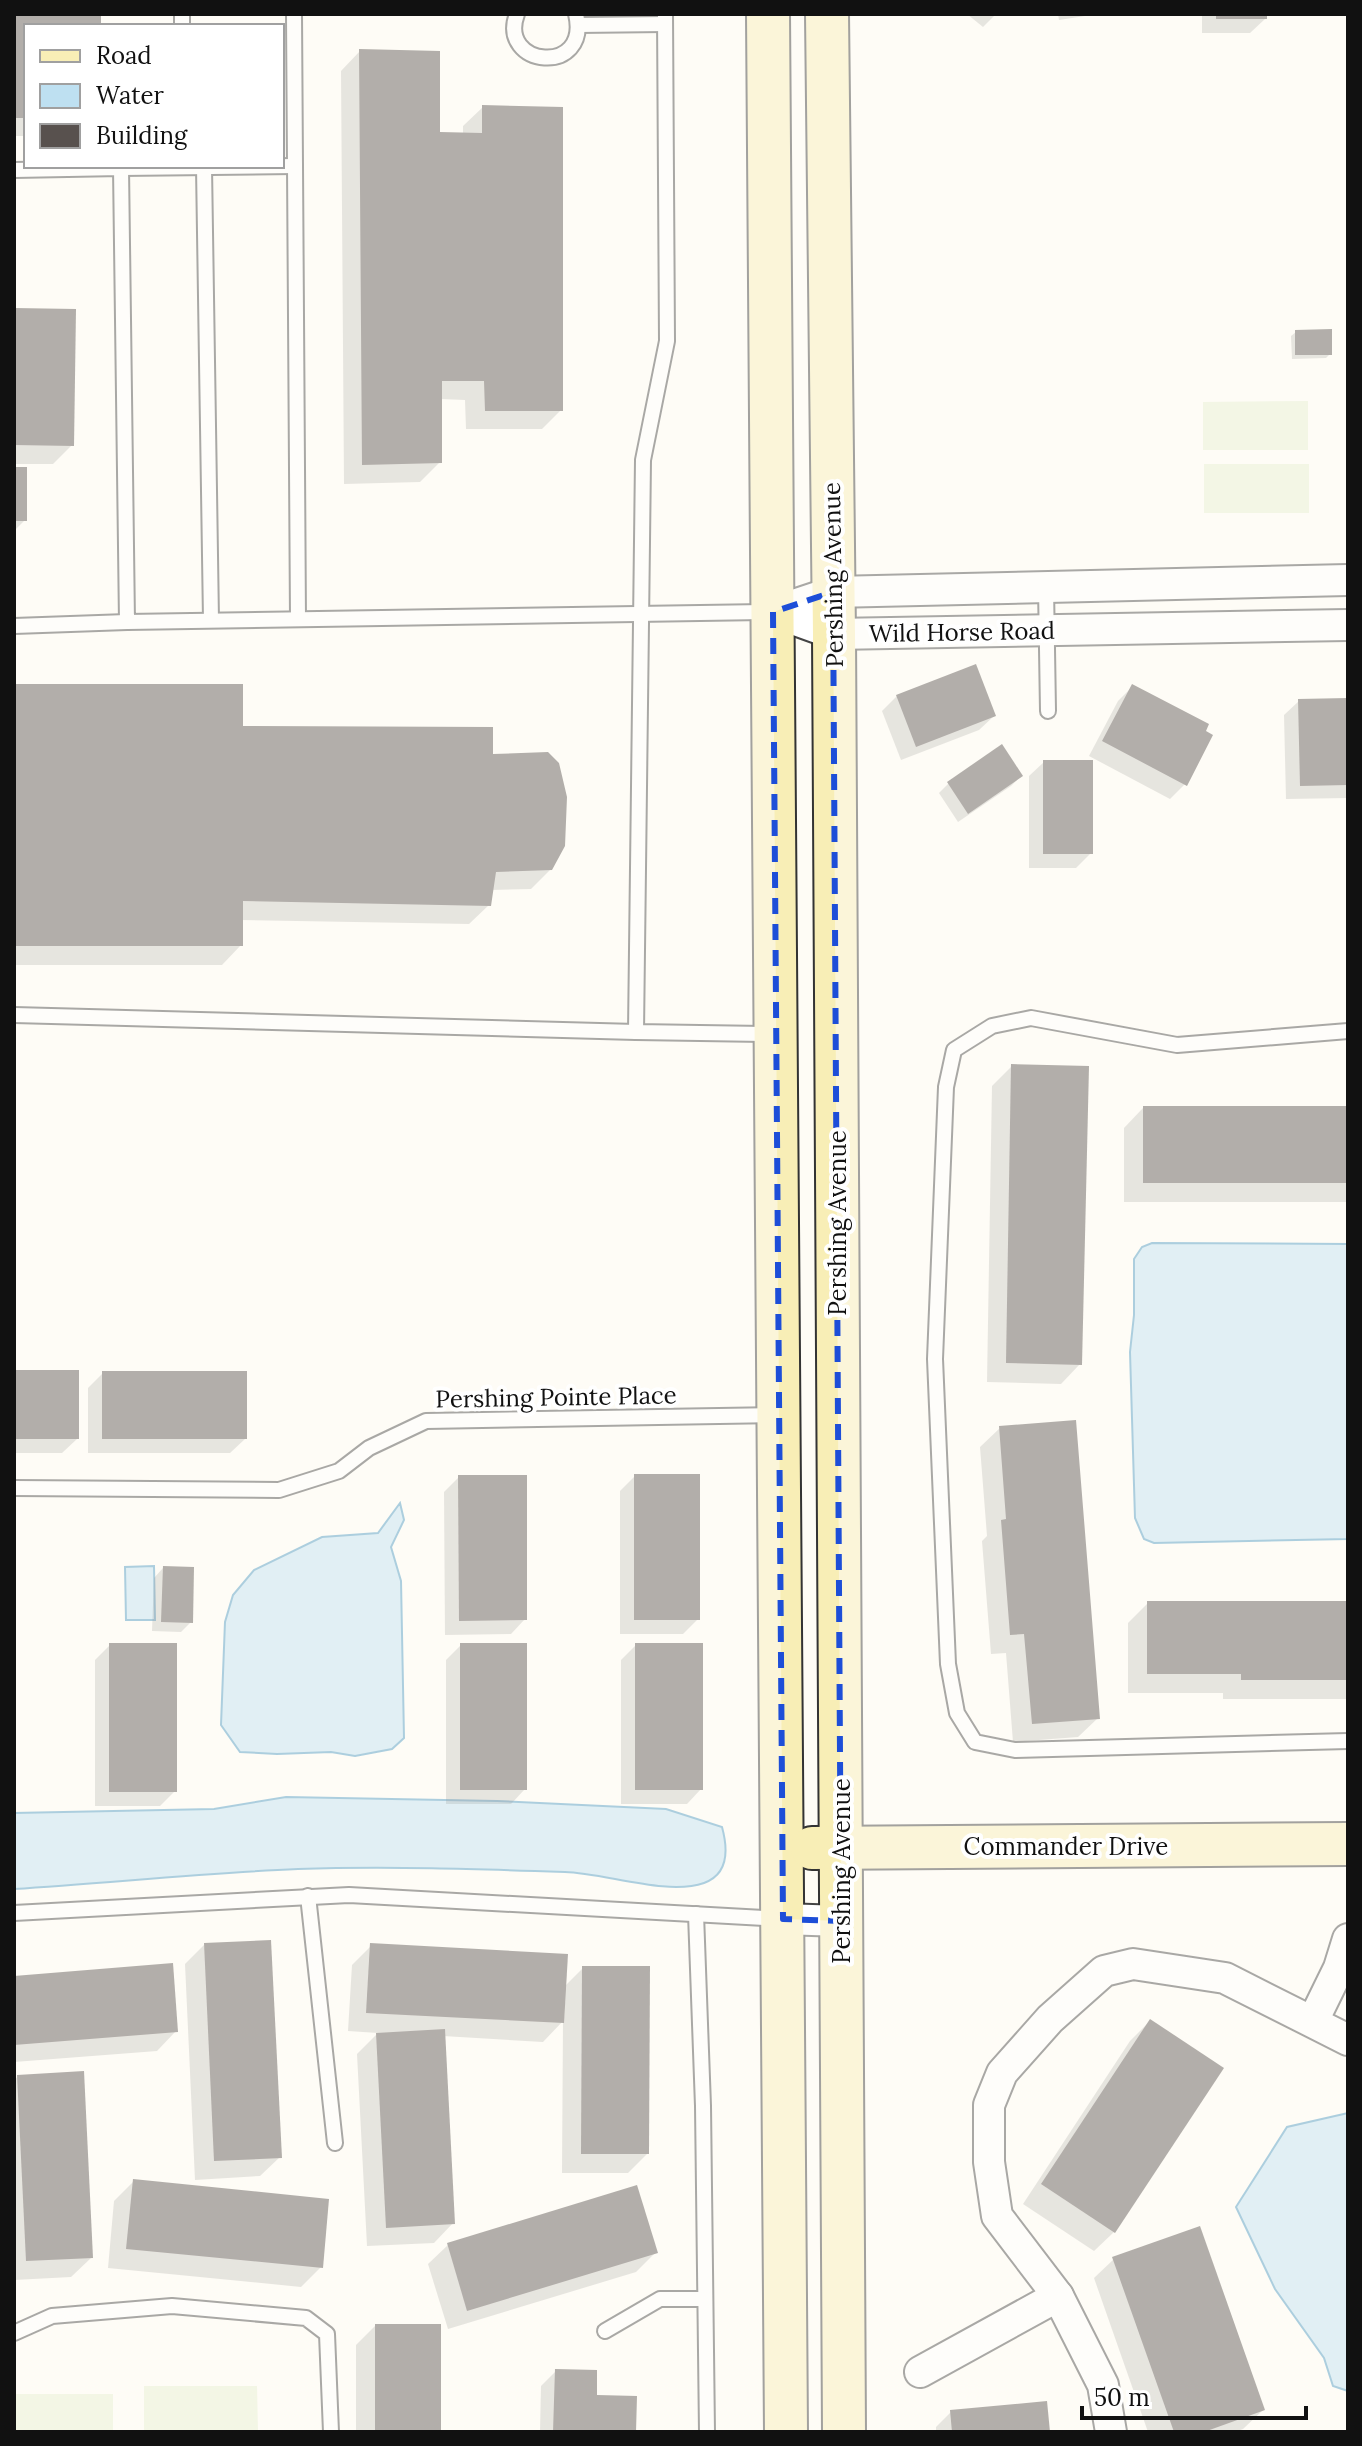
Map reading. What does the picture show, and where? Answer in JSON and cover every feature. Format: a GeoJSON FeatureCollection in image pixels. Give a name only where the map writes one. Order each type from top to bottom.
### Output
{"type":"FeatureCollection","features":[{"type":"Feature","properties":{"kind":"street"},"geometry":{"type":"LineString","coordinates":[[768,14],[786,2432]]}},
{"type":"Feature","properties":{"kind":"street","name":"Pershing Avenue"},"geometry":{"type":"LineString","coordinates":[[827,14],[834,634],[844,2432]]}},
{"type":"Feature","properties":{"kind":"street","name":"Wild Horse Road"},"geometry":{"type":"LineString","coordinates":[[773,612],[833,592],[1348,580]]}},
{"type":"Feature","properties":{"kind":"street","name":"Wild Horse Road"},"geometry":{"type":"LineString","coordinates":[[773,612],[834,634],[1348,625]]}},
{"type":"Feature","properties":{"kind":"street","name":"Commander Drive"},"geometry":{"type":"LineString","coordinates":[[783,1849],[1348,1844]]}},
{"type":"Feature","properties":{"kind":"street"},"geometry":{"type":"LineString","coordinates":[[783,1919],[841,1921]]}},
{"type":"Feature","properties":{"kind":"street"},"geometry":{"type":"LineString","coordinates":[[1313,2021],[1339,1968],[1348,1939]]}},
{"type":"Feature","properties":{"kind":"street"},"geometry":{"type":"LineString","coordinates":[[1111,2432],[1103,2385],[1058,2296],[997,2216],[989,2162],[989,2105],[1002,2073],[1050,2019],[1104,1971],[1133,1964],[1225,1978],[1348,2040]]}},
{"type":"Feature","properties":{"kind":"street"},"geometry":{"type":"LineString","coordinates":[[920,2372],[1058,2296]]}},
{"type":"Feature","properties":{"kind":"lane"},"geometry":{"type":"LineString","coordinates":[[294,14],[298,619]]}},
{"type":"Feature","properties":{"kind":"lane"},"geometry":{"type":"LineString","coordinates":[[517,14],[515,29],[518,40],[533,56],[543,59],[565,53],[577,35],[577,19],[665,19],[667,341],[643,460],[636,1032]]}},
{"type":"Feature","properties":{"kind":"lane"},"geometry":{"type":"LineString","coordinates":[[284,166],[295,166]]}},
{"type":"Feature","properties":{"kind":"lane"},"geometry":{"type":"LineString","coordinates":[[14,170],[121,168],[127,622]]}},
{"type":"Feature","properties":{"kind":"lane"},"geometry":{"type":"LineString","coordinates":[[204,168],[211,620]]}},
{"type":"Feature","properties":{"kind":"lane"},"geometry":{"type":"LineString","coordinates":[[1046,587],[1048,711]]}},
{"type":"Feature","properties":{"kind":"lane"},"geometry":{"type":"LineString","coordinates":[[14,626],[773,612]]}},
{"type":"Feature","properties":{"kind":"lane"},"geometry":{"type":"LineString","coordinates":[[14,1015],[776,1034]]}},
{"type":"Feature","properties":{"kind":"lane"},"geometry":{"type":"LineString","coordinates":[[1348,1031],[1177,1045],[1031,1018],[992,1026],[954,1050],[946,1087],[935,1359],[948,1664],[957,1713],[975,1742],[1015,1750],[1348,1741]]}},
{"type":"Feature","properties":{"kind":"lane","name":"Pershing Pointe Place"},"geometry":{"type":"LineString","coordinates":[[14,1488],[279,1490],[339,1471],[369,1448],[426,1421],[779,1415]]}},
{"type":"Feature","properties":{"kind":"lane"},"geometry":{"type":"LineString","coordinates":[[14,1913],[349,1895],[783,1919]]}},
{"type":"Feature","properties":{"kind":"lane"},"geometry":{"type":"LineString","coordinates":[[308,1896],[335,2143]]}},
{"type":"Feature","properties":{"kind":"lane"},"geometry":{"type":"LineString","coordinates":[[696,1914],[703,2106],[707,2432]]}},
{"type":"Feature","properties":{"kind":"lane"},"geometry":{"type":"LineString","coordinates":[[605,2331],[660,2299],[705,2299]]}},
{"type":"Feature","properties":{"kind":"lane"},"geometry":{"type":"LineString","coordinates":[[14,2333],[52,2316],[172,2306],[306,2318],[327,2334],[331,2432]]}},
{"type":"Feature","properties":{"kind":"highlighted area"},"geometry":{"type":"Polygon","coordinates":[[[833,592],[841,1921],[783,1919],[773,612],[833,592]]]}},
{"type":"Feature","properties":{"kind":"green space"},"geometry":{"type":"Polygon","coordinates":[[[1308,401],[1308,450],[1203,450],[1203,402],[1308,401]]]}},
{"type":"Feature","properties":{"kind":"green space"},"geometry":{"type":"Polygon","coordinates":[[[1204,464],[1309,464],[1309,513],[1204,513],[1204,464]]]}},
{"type":"Feature","properties":{"kind":"green space"},"geometry":{"type":"Polygon","coordinates":[[[144,2386],[257,2386],[258,2432],[144,2432],[144,2386]]]}},
{"type":"Feature","properties":{"kind":"green space"},"geometry":{"type":"Polygon","coordinates":[[[14,2394],[113,2394],[113,2432],[14,2432],[14,2394]]]}},
{"type":"Feature","properties":{"kind":"water"},"geometry":{"type":"Polygon","coordinates":[[[1152,1243],[1348,1244],[1348,1539],[1154,1543],[1144,1539],[1135,1518],[1130,1352],[1134,1315],[1134,1259],[1142,1247],[1152,1243]]]}},
{"type":"Feature","properties":{"kind":"water"},"geometry":{"type":"Polygon","coordinates":[[[400,1503],[404,1520],[391,1547],[401,1581],[404,1738],[392,1749],[355,1756],[331,1752],[240,1752],[221,1725],[225,1622],[233,1595],[254,1570],[322,1537],[378,1533],[400,1503]]]}},
{"type":"Feature","properties":{"kind":"water"},"geometry":{"type":"Polygon","coordinates":[[[154,1566],[155,1620],[126,1620],[125,1567],[154,1566]]]}},
{"type":"Feature","properties":{"kind":"water"},"geometry":{"type":"Polygon","coordinates":[[[286,1797],[497,1801],[666,1809],[722,1827],[725,1860],[712,1879],[672,1887],[565,1872],[365,1868],[263,1871],[14,1889],[14,1813],[214,1809],[286,1797]]]}},
{"type":"Feature","properties":{"kind":"water"},"geometry":{"type":"Polygon","coordinates":[[[1348,2113],[1348,2391],[1333,2386],[1324,2358],[1275,2289],[1236,2207],[1287,2127],[1348,2113]]]}},
{"type":"Feature","properties":{"kind":"building"},"geometry":{"type":"Polygon","coordinates":[[[14,14],[101,14],[101,24],[24,24],[24,118],[14,118],[14,14]]]}},
{"type":"Feature","properties":{"kind":"building"},"geometry":{"type":"Polygon","coordinates":[[[1216,14],[1267,14],[1267,19],[1216,19],[1216,14]]]}},
{"type":"Feature","properties":{"kind":"building"},"geometry":{"type":"Polygon","coordinates":[[[359,49],[440,51],[440,132],[482,133],[482,105],[563,107],[563,411],[485,411],[484,381],[442,381],[442,463],[362,465],[359,49]]]}},
{"type":"Feature","properties":{"kind":"building"},"geometry":{"type":"Polygon","coordinates":[[[14,308],[76,309],[74,446],[14,445],[14,308]]]}},
{"type":"Feature","properties":{"kind":"building"},"geometry":{"type":"Polygon","coordinates":[[[1332,329],[1332,355],[1295,355],[1295,330],[1332,329]]]}},
{"type":"Feature","properties":{"kind":"building"},"geometry":{"type":"Polygon","coordinates":[[[14,467],[27,467],[27,521],[14,521],[14,467]]]}},
{"type":"Feature","properties":{"kind":"building"},"geometry":{"type":"Polygon","coordinates":[[[976,664],[996,716],[916,747],[896,695],[976,664]]]}},
{"type":"Feature","properties":{"kind":"building"},"geometry":{"type":"Polygon","coordinates":[[[14,684],[243,684],[243,726],[493,727],[493,754],[548,752],[559,763],[567,797],[565,846],[552,870],[496,872],[491,906],[243,901],[243,946],[14,946],[14,684]]]}},
{"type":"Feature","properties":{"kind":"building"},"geometry":{"type":"Polygon","coordinates":[[[1132,684],[1209,724],[1206,731],[1213,735],[1187,786],[1102,741],[1132,684]]]}},
{"type":"Feature","properties":{"kind":"building"},"geometry":{"type":"Polygon","coordinates":[[[1348,698],[1348,785],[1300,786],[1298,699],[1348,698]]]}},
{"type":"Feature","properties":{"kind":"building"},"geometry":{"type":"Polygon","coordinates":[[[1002,744],[1023,776],[968,814],[947,782],[1002,744]]]}},
{"type":"Feature","properties":{"kind":"building"},"geometry":{"type":"Polygon","coordinates":[[[1043,760],[1093,760],[1093,854],[1043,854],[1043,760]]]}},
{"type":"Feature","properties":{"kind":"building"},"geometry":{"type":"Polygon","coordinates":[[[1011,1064],[1089,1066],[1082,1365],[1006,1363],[1011,1064]]]}},
{"type":"Feature","properties":{"kind":"building"},"geometry":{"type":"Polygon","coordinates":[[[1143,1106],[1348,1106],[1348,1183],[1143,1183],[1143,1106]]]}},
{"type":"Feature","properties":{"kind":"building"},"geometry":{"type":"Polygon","coordinates":[[[14,1370],[79,1370],[79,1439],[14,1439],[14,1370]]]}},
{"type":"Feature","properties":{"kind":"building"},"geometry":{"type":"Polygon","coordinates":[[[102,1371],[247,1371],[247,1439],[102,1439],[102,1371]]]}},
{"type":"Feature","properties":{"kind":"building"},"geometry":{"type":"Polygon","coordinates":[[[1076,1420],[1100,1719],[1032,1724],[1024,1634],[1010,1635],[1001,1520],[1006,1519],[999,1426],[1076,1420]]]}},
{"type":"Feature","properties":{"kind":"building"},"geometry":{"type":"Polygon","coordinates":[[[634,1474],[700,1474],[700,1620],[634,1620],[634,1474]]]}},
{"type":"Feature","properties":{"kind":"building"},"geometry":{"type":"Polygon","coordinates":[[[458,1475],[527,1475],[527,1620],[459,1621],[458,1475]]]}},
{"type":"Feature","properties":{"kind":"building"},"geometry":{"type":"Polygon","coordinates":[[[163,1566],[194,1567],[193,1623],[161,1622],[163,1566]]]}},
{"type":"Feature","properties":{"kind":"building"},"geometry":{"type":"Polygon","coordinates":[[[1147,1601],[1348,1601],[1348,1680],[1241,1680],[1241,1674],[1147,1674],[1147,1601]]]}},
{"type":"Feature","properties":{"kind":"building"},"geometry":{"type":"Polygon","coordinates":[[[109,1643],[177,1643],[177,1792],[109,1792],[109,1643]]]}},
{"type":"Feature","properties":{"kind":"building"},"geometry":{"type":"Polygon","coordinates":[[[460,1643],[527,1643],[527,1790],[460,1790],[460,1643]]]}},
{"type":"Feature","properties":{"kind":"building"},"geometry":{"type":"Polygon","coordinates":[[[635,1643],[703,1643],[703,1790],[635,1790],[635,1643]]]}},
{"type":"Feature","properties":{"kind":"building"},"geometry":{"type":"Polygon","coordinates":[[[271,1940],[282,2158],[214,2161],[204,1943],[271,1940]]]}},
{"type":"Feature","properties":{"kind":"building"},"geometry":{"type":"Polygon","coordinates":[[[370,1943],[568,1954],[564,2023],[366,2013],[370,1943]]]}},
{"type":"Feature","properties":{"kind":"building"},"geometry":{"type":"Polygon","coordinates":[[[173,1963],[178,2032],[14,2045],[14,1976],[173,1963]]]}},
{"type":"Feature","properties":{"kind":"building"},"geometry":{"type":"Polygon","coordinates":[[[582,1966],[650,1966],[649,2154],[581,2154],[582,1966]]]}},
{"type":"Feature","properties":{"kind":"building"},"geometry":{"type":"Polygon","coordinates":[[[1150,2019],[1224,2068],[1115,2233],[1041,2184],[1150,2019]]]}},
{"type":"Feature","properties":{"kind":"building"},"geometry":{"type":"Polygon","coordinates":[[[445,2029],[455,2224],[386,2228],[376,2033],[445,2029]]]}},
{"type":"Feature","properties":{"kind":"building"},"geometry":{"type":"Polygon","coordinates":[[[84,2071],[93,2258],[26,2261],[17,2075],[84,2071]]]}},
{"type":"Feature","properties":{"kind":"building"},"geometry":{"type":"Polygon","coordinates":[[[133,2179],[329,2199],[323,2268],[126,2249],[133,2179]]]}},
{"type":"Feature","properties":{"kind":"building"},"geometry":{"type":"Polygon","coordinates":[[[637,2185],[658,2253],[467,2311],[447,2243],[637,2185]]]}},
{"type":"Feature","properties":{"kind":"building"},"geometry":{"type":"Polygon","coordinates":[[[1200,2226],[1265,2410],[1204,2432],[1174,2432],[1112,2257],[1200,2226]]]}},
{"type":"Feature","properties":{"kind":"building"},"geometry":{"type":"Polygon","coordinates":[[[375,2324],[441,2324],[441,2432],[375,2432],[375,2324]]]}},
{"type":"Feature","properties":{"kind":"building"},"geometry":{"type":"Polygon","coordinates":[[[555,2369],[597,2370],[597,2395],[637,2396],[636,2432],[553,2432],[555,2369]]]}},
{"type":"Feature","properties":{"kind":"building"},"geometry":{"type":"Polygon","coordinates":[[[1047,2401],[1050,2432],[952,2432],[950,2410],[1047,2401]]]}}]}
